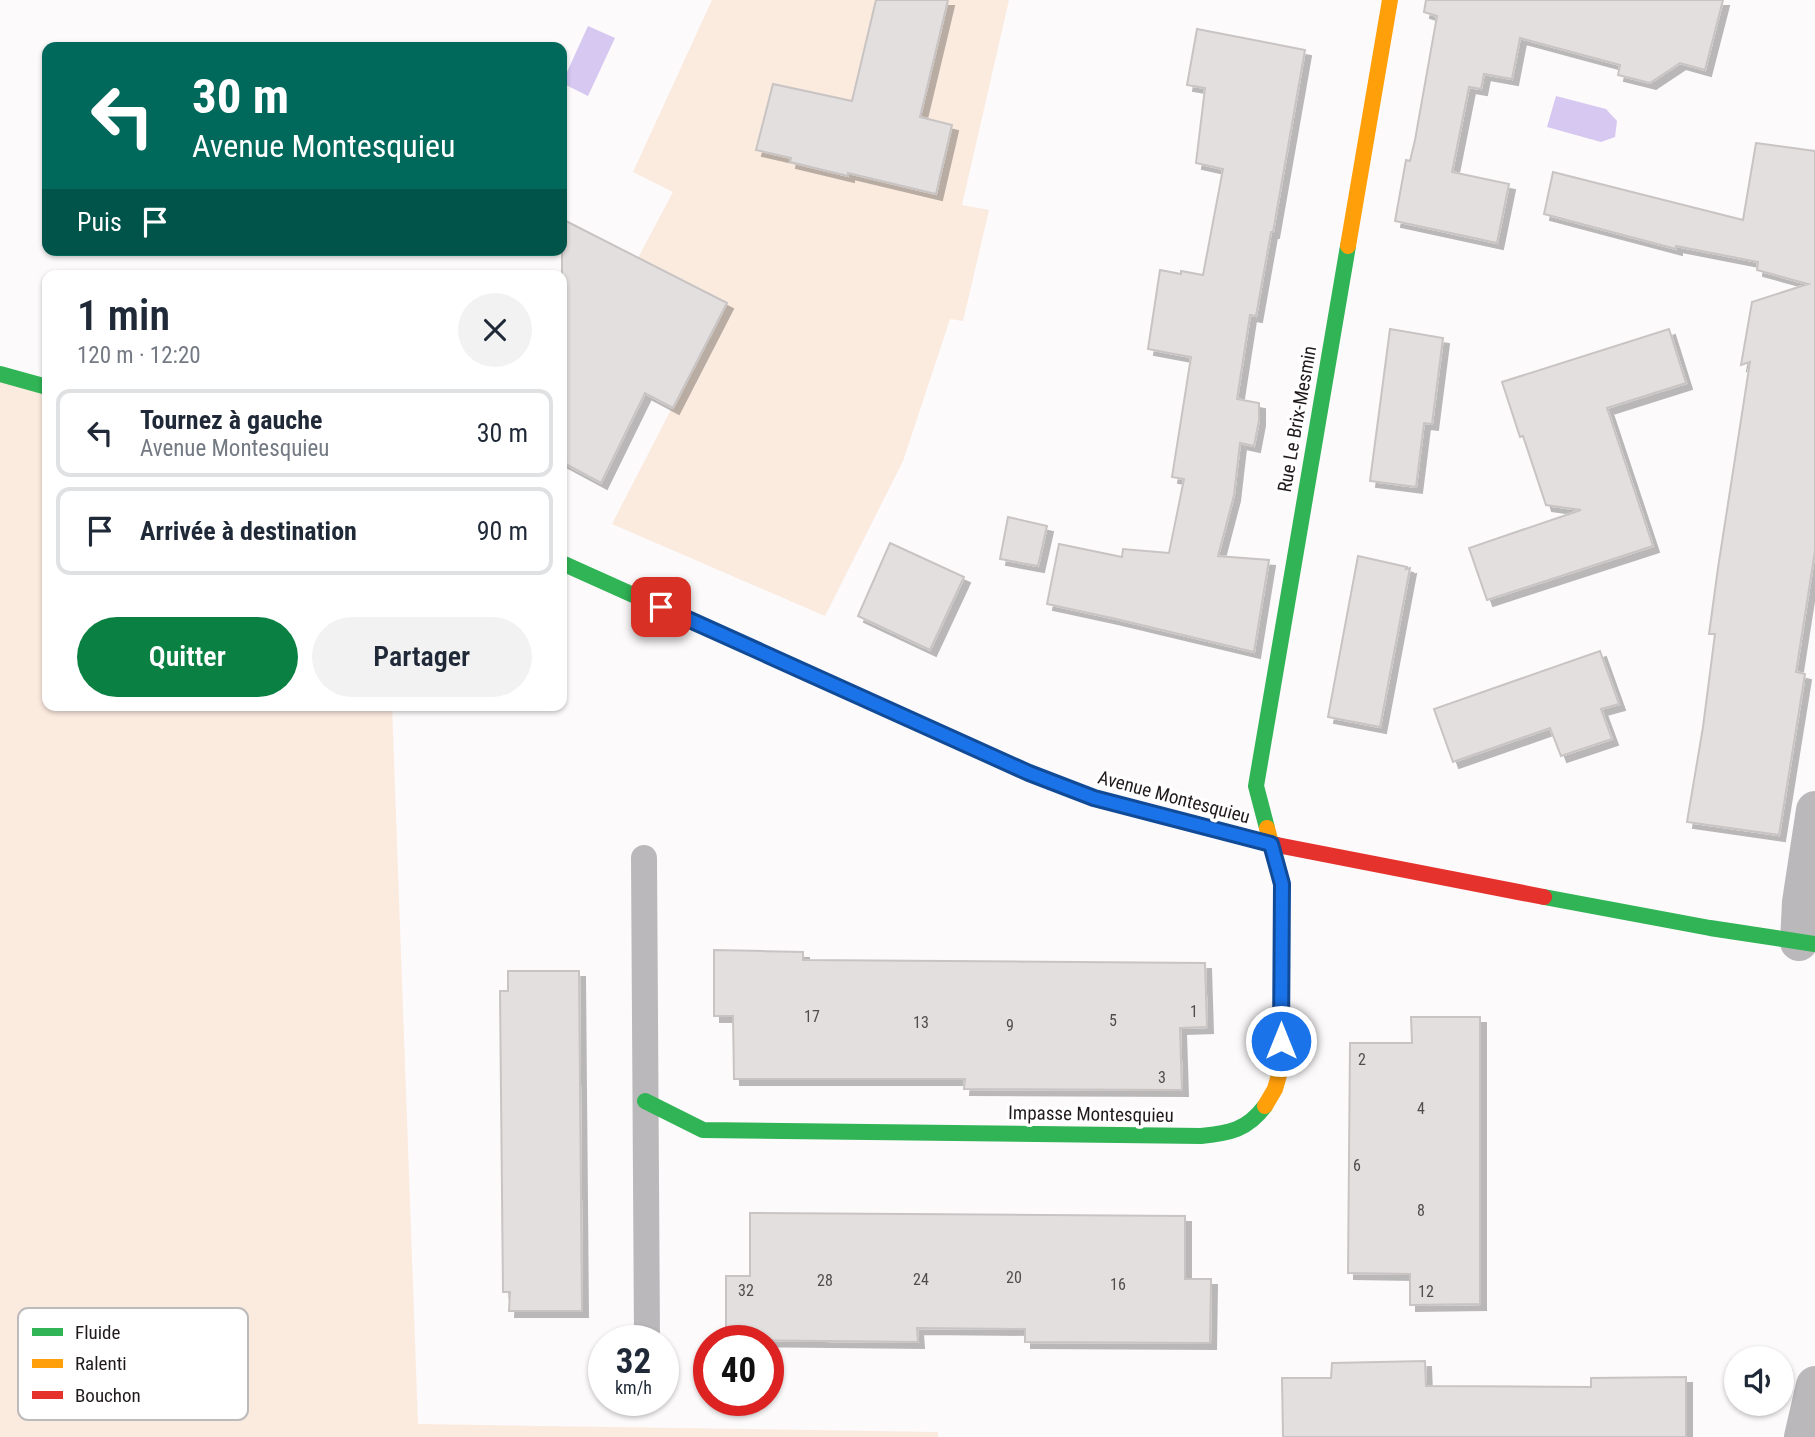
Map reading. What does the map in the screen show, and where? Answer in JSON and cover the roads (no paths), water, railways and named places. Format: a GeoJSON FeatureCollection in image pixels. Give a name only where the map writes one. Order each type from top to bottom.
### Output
{"type":"FeatureCollection","features":[{"type":"Feature","properties":{"kind":"street","name":"Rue Le Brix-Mesmin"},"geometry":{"type":"LineString","coordinates":[[1271,844],[1256,786],[1390,0]]}},
{"type":"Feature","properties":{"kind":"street"},"geometry":{"type":"LineString","coordinates":[[0,374],[42,386]]}},
{"type":"Feature","properties":{"kind":"street","name":"Avenue Montesquieu"},"geometry":{"type":"LineString","coordinates":[[567,565],[1029,773],[1094,798],[1271,844],[1612,911],[1807,943]]}},
{"type":"Feature","properties":{"kind":"street"},"geometry":{"type":"LineString","coordinates":[[1807,943],[1801,902],[1815,810]]}},
{"type":"Feature","properties":{"kind":"street","name":"Impasse Montesquieu"},"geometry":{"type":"LineString","coordinates":[[645,1101],[703,1130],[1200,1136],[1228,1133],[1249,1122],[1264,1109],[1278,1085],[1281,1068],[1282,884],[1271,844]]}},
{"type":"Feature","properties":{"kind":"street"},"geometry":{"type":"LineString","coordinates":[[1803,1437],[1815,1385]]}},
{"type":"Feature","properties":{"kind":"lane"},"geometry":{"type":"LineString","coordinates":[[644,858],[647,1325]]}}]}
